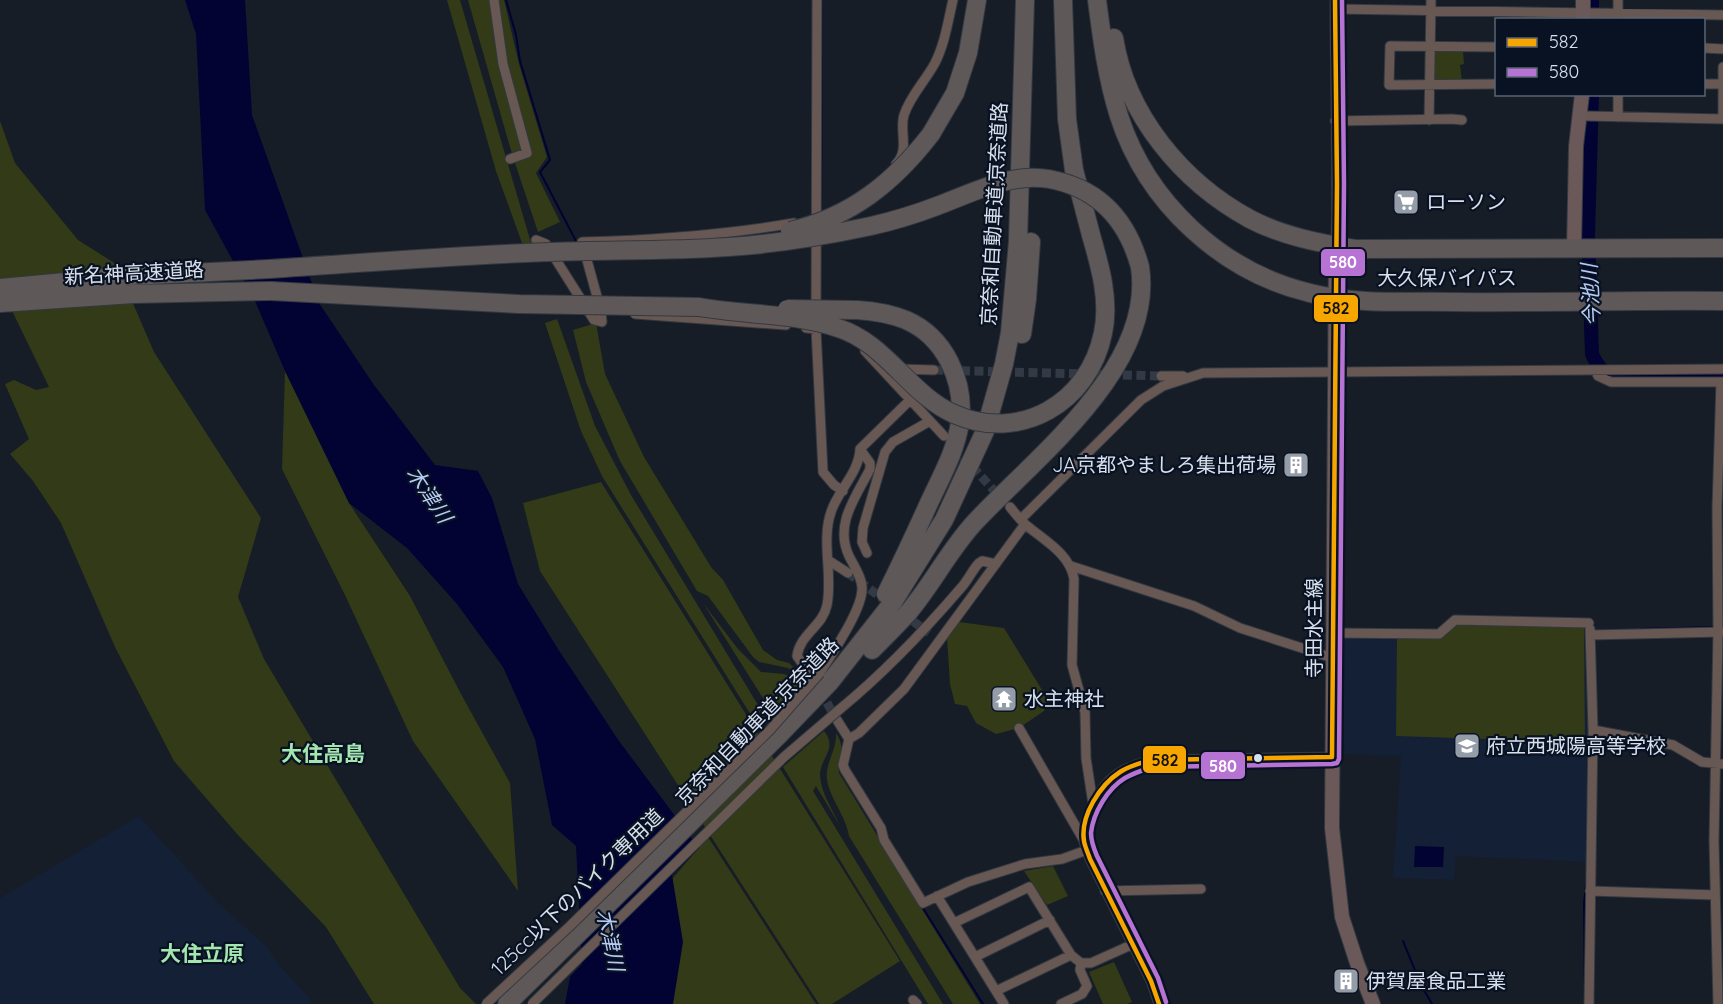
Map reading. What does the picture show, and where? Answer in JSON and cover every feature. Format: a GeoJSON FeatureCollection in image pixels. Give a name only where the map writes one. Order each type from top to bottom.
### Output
{"type":"FeatureCollection","features":[{"type":"Feature","properties":{"kind":"highway"},"geometry":{"type":"LineString","coordinates":[[604,252],[738,242],[796,230],[825,220],[862,201],[891,180],[909,162],[931,134],[955,93],[968,53],[977,0]]}},
{"type":"Feature","properties":{"kind":"highway","name":"京奈和自動車道;京奈道路"},"geometry":{"type":"LineString","coordinates":[[1025,0],[1026,207]]}},
{"type":"Feature","properties":{"kind":"highway","name":"京奈和自動車道;京奈道路"},"geometry":{"type":"LineString","coordinates":[[507,1004],[782,740],[840,688],[903,608],[954,525],[984,463],[999,423],[1016,366],[1023,326],[1022,277],[1037,0]]}},
{"type":"Feature","properties":{"kind":"highway"},"geometry":{"type":"LineString","coordinates":[[699,308],[783,317],[838,327],[867,341],[934,403],[953,414],[971,420],[994,423],[1020,422],[1038,417],[1062,402],[1083,381],[1097,354],[1104,332],[1105,311],[1103,279],[1074,170],[1067,119],[1063,0]]}},
{"type":"Feature","properties":{"kind":"highway","name":"大久保バイパス"},"geometry":{"type":"LineString","coordinates":[[1097,0],[1106,63],[1119,117],[1140,161],[1168,203],[1210,246],[1247,270],[1286,286],[1336,298],[1480,302],[1723,301]]}},
{"type":"Feature","properties":{"kind":"highway","name":"大久保バイパス"},"geometry":{"type":"LineString","coordinates":[[1108,0],[1117,58],[1127,86],[1141,114],[1160,143],[1180,166],[1227,204],[1250,219],[1310,242],[1355,249],[1723,249]]}},
{"type":"Feature","properties":{"kind":"highway"},"geometry":{"type":"LineString","coordinates":[[604,252],[728,248],[820,236],[895,219],[1008,180],[1038,178],[1057,181],[1083,190],[1109,208],[1129,235],[1140,267],[1142,281],[1140,310],[1130,341],[1116,367],[1070,425],[1017,482],[974,523],[908,613],[872,650]]}},
{"type":"Feature","properties":{"kind":"highway","name":"新名神高速道路"},"geometry":{"type":"LineString","coordinates":[[0,288],[129,276],[552,252],[604,252]]}},
{"type":"Feature","properties":{"kind":"highway","name":"京奈和自動車道;京奈道路"},"geometry":{"type":"LineString","coordinates":[[524,1004],[782,740],[825,677],[867,636],[910,576],[944,520],[985,431],[1004,364],[1022,277]]}},
{"type":"Feature","properties":{"kind":"highway","name":"新名神高速道路"},"geometry":{"type":"LineString","coordinates":[[0,303],[133,294],[271,291],[519,304],[699,308]]}},
{"type":"Feature","properties":{"kind":"highway"},"geometry":{"type":"LineString","coordinates":[[699,308],[876,312],[906,321],[926,332],[948,358],[956,379],[961,410],[958,433],[950,457],[878,609],[825,677]]}},
{"type":"Feature","properties":{"kind":"highway"},"geometry":{"type":"LineString","coordinates":[[500,1004],[547,964]]}},
{"type":"Feature","properties":{"kind":"main road"},"geometry":{"type":"LineString","coordinates":[[1582,96],[1576,146],[1583,249]]}},
{"type":"Feature","properties":{"kind":"main road","name":"寺田水主線"},"geometry":{"type":"LineString","coordinates":[[1336,246],[1332,828],[1342,917],[1373,1004]]}},
{"type":"Feature","properties":{"kind":"street"},"geometry":{"type":"LineString","coordinates":[[494,0],[503,64],[527,153],[510,159]]}},
{"type":"Feature","properties":{"kind":"street"},"geometry":{"type":"LineString","coordinates":[[818,0],[816,329],[824,472],[834,485],[843,491]]}},
{"type":"Feature","properties":{"kind":"street"},"geometry":{"type":"LineString","coordinates":[[536,240],[546,244],[594,321],[602,322],[602,311],[582,242],[658,239],[740,232],[804,221],[854,196],[899,161],[904,143],[904,116],[936,61],[945,37],[953,0]]}},
{"type":"Feature","properties":{"kind":"street"},"geometry":{"type":"LineString","coordinates":[[1429,120],[1431,0]]}},
{"type":"Feature","properties":{"kind":"street"},"geometry":{"type":"LineString","coordinates":[[1618,0],[1618,16]]}},
{"type":"Feature","properties":{"kind":"street"},"geometry":{"type":"LineString","coordinates":[[1336,246],[1335,5],[1542,16],[1586,12],[1618,16],[1723,15]]}},
{"type":"Feature","properties":{"kind":"street"},"geometry":{"type":"LineString","coordinates":[[1495,47],[1390,46],[1389,85],[1495,84]]}},
{"type":"Feature","properties":{"kind":"street"},"geometry":{"type":"LineString","coordinates":[[1705,48],[1723,49]]}},
{"type":"Feature","properties":{"kind":"street"},"geometry":{"type":"LineString","coordinates":[[1587,116],[1723,118],[1723,67]]}},
{"type":"Feature","properties":{"kind":"street"},"geometry":{"type":"LineString","coordinates":[[1705,84],[1723,84]]}},
{"type":"Feature","properties":{"kind":"street"},"geometry":{"type":"LineString","coordinates":[[1618,96],[1618,117]]}},
{"type":"Feature","properties":{"kind":"street"},"geometry":{"type":"LineString","coordinates":[[1335,122],[1462,120]]}},
{"type":"Feature","properties":{"kind":"street"},"geometry":{"type":"LineString","coordinates":[[602,311],[816,329],[843,339],[866,352],[944,436]]}},
{"type":"Feature","properties":{"kind":"street"},"geometry":{"type":"LineString","coordinates":[[882,369],[934,370]]}},
{"type":"Feature","properties":{"kind":"street"},"geometry":{"type":"LineString","coordinates":[[849,739],[859,733],[904,689],[996,564],[1023,522],[1141,400],[1163,386],[1203,373],[1723,369]]}},
{"type":"Feature","properties":{"kind":"street"},"geometry":{"type":"LineString","coordinates":[[1595,370],[1598,376],[1611,382],[1722,382],[1717,508],[1720,632],[1715,896],[1719,931],[1718,1004]]}},
{"type":"Feature","properties":{"kind":"street"},"geometry":{"type":"LineString","coordinates":[[1161,376],[1190,376]]}},
{"type":"Feature","properties":{"kind":"street"},"geometry":{"type":"LineString","coordinates":[[810,674],[797,656],[805,636],[822,618],[827,604],[828,528],[831,511],[859,459],[860,449],[910,400]]}},
{"type":"Feature","properties":{"kind":"street"},"geometry":{"type":"LineString","coordinates":[[867,553],[862,542],[863,528],[885,452],[894,442],[930,421]]}},
{"type":"Feature","properties":{"kind":"street","name":"125cc以下のバイク専用道"},"geometry":{"type":"LineString","coordinates":[[486,1004],[579,918],[825,677],[859,604],[862,588],[843,538],[844,525],[850,507],[870,469],[870,463],[860,449]]}},
{"type":"Feature","properties":{"kind":"street"},"geometry":{"type":"LineString","coordinates":[[1010,507],[1071,566],[1074,579],[1072,665],[1085,712],[1086,758],[1093,804]]}},
{"type":"Feature","properties":{"kind":"street"},"geometry":{"type":"LineString","coordinates":[[828,560],[848,573]]}},
{"type":"Feature","properties":{"kind":"street"},"geometry":{"type":"LineString","coordinates":[[532,1004],[784,757],[866,687],[915,640],[963,586],[979,562],[996,564]]}},
{"type":"Feature","properties":{"kind":"street"},"geometry":{"type":"LineString","coordinates":[[1071,566],[1194,606],[1240,628],[1333,658]]}},
{"type":"Feature","properties":{"kind":"street"},"geometry":{"type":"LineString","coordinates":[[1333,633],[1439,634],[1455,620],[1590,630],[1720,632]]}},
{"type":"Feature","properties":{"kind":"street"},"geometry":{"type":"LineString","coordinates":[[1589,1004],[1593,730],[1590,630]]}},
{"type":"Feature","properties":{"kind":"street"},"geometry":{"type":"LineString","coordinates":[[929,633],[939,641]]}},
{"type":"Feature","properties":{"kind":"street"},"geometry":{"type":"LineString","coordinates":[[837,720],[849,739],[843,765],[844,771],[881,828],[884,840],[923,903],[980,878],[1025,864],[1062,859],[1087,850]]}},
{"type":"Feature","properties":{"kind":"street"},"geometry":{"type":"LineString","coordinates":[[1019,728],[1083,839],[1105,891],[1151,981],[1159,1004]]}},
{"type":"Feature","properties":{"kind":"street"},"geometry":{"type":"LineString","coordinates":[[1593,730],[1673,745],[1702,762],[1719,764]]}},
{"type":"Feature","properties":{"kind":"street"},"geometry":{"type":"LineString","coordinates":[[1083,839],[1086,821],[1104,787],[1115,775],[1129,767],[1150,760],[1332,758]]}},
{"type":"Feature","properties":{"kind":"street"},"geometry":{"type":"LineString","coordinates":[[954,923],[1029,887],[1071,955],[1081,963],[1091,963],[1131,945]]}},
{"type":"Feature","properties":{"kind":"street"},"geometry":{"type":"LineString","coordinates":[[1105,891],[1201,889]]}},
{"type":"Feature","properties":{"kind":"street"},"geometry":{"type":"LineString","coordinates":[[1590,891],[1715,896]]}},
{"type":"Feature","properties":{"kind":"street"},"geometry":{"type":"LineString","coordinates":[[937,896],[1004,1004]]}},
{"type":"Feature","properties":{"kind":"street"},"geometry":{"type":"LineString","coordinates":[[975,957],[1050,920]]}},
{"type":"Feature","properties":{"kind":"street"},"geometry":{"type":"LineString","coordinates":[[996,991],[1071,955]]}},
{"type":"Feature","properties":{"kind":"street"},"geometry":{"type":"LineString","coordinates":[[1061,1004],[1082,994],[1087,986],[1080,970],[1081,963]]}},
{"type":"Feature","properties":{"kind":"shaded area","name":"府立西城陽高等学校"},"geometry":{"type":"Polygon","coordinates":[[[1587,625],[1589,758],[1587,862],[1456,856],[1454,880],[1393,878],[1401,756],[1345,754],[1344,739],[1341,739],[1341,635],[1587,625]]]}},
{"type":"Feature","properties":{"kind":"shaded area"},"geometry":{"type":"Polygon","coordinates":[[[139,816],[217,902],[267,947],[278,964],[308,996],[312,1004],[0,1004],[0,898],[139,816]]]}},
{"type":"Feature","properties":{"kind":"green space"},"geometry":{"type":"Polygon","coordinates":[[[447,0],[460,0],[531,243],[522,243],[496,171],[447,0]]]}},
{"type":"Feature","properties":{"kind":"green space"},"geometry":{"type":"Polygon","coordinates":[[[468,0],[490,0],[524,151],[512,154],[468,0]]]}},
{"type":"Feature","properties":{"kind":"green space"},"geometry":{"type":"Polygon","coordinates":[[[496,0],[504,0],[519,64],[547,157],[536,173],[560,222],[538,232],[514,160],[530,156],[506,63],[496,0]]]}},
{"type":"Feature","properties":{"kind":"green space"},"geometry":{"type":"Polygon","coordinates":[[[1438,50],[1463,51],[1464,64],[1460,65],[1462,82],[1436,82],[1433,54],[1438,50]]]}},
{"type":"Feature","properties":{"kind":"green space"},"geometry":{"type":"Polygon","coordinates":[[[0,121],[15,163],[78,240],[116,264],[154,352],[261,518],[238,597],[264,659],[460,988],[476,1004],[374,1004],[326,927],[238,835],[174,761],[115,647],[61,523],[33,481],[10,454],[29,439],[5,384],[14,380],[36,390],[49,387],[0,286],[0,121]]]}},
{"type":"Feature","properties":{"kind":"green space"},"geometry":{"type":"Polygon","coordinates":[[[557,319],[595,426],[631,495],[767,720],[759,728],[602,476],[581,431],[545,323],[557,319]]]}},
{"type":"Feature","properties":{"kind":"green space"},"geometry":{"type":"Polygon","coordinates":[[[596,323],[605,374],[644,457],[711,567],[723,580],[763,650],[777,660],[789,663],[804,677],[788,668],[759,662],[753,657],[708,596],[697,591],[620,461],[586,382],[573,330],[596,323]]]}},
{"type":"Feature","properties":{"kind":"green space"},"geometry":{"type":"Polygon","coordinates":[[[285,371],[349,503],[410,596],[510,783],[518,891],[413,741],[344,593],[282,469],[285,371]]]}},
{"type":"Feature","properties":{"kind":"green space"},"geometry":{"type":"Polygon","coordinates":[[[601,482],[900,961],[832,1004],[819,1004],[540,571],[523,503],[601,482]]]}},
{"type":"Feature","properties":{"kind":"green space"},"geometry":{"type":"Polygon","coordinates":[[[703,603],[738,649],[761,672],[784,674],[794,678],[800,686],[773,714],[703,603]]]}},
{"type":"Feature","properties":{"kind":"green space"},"geometry":{"type":"Polygon","coordinates":[[[959,622],[1004,628],[1047,698],[1044,711],[1019,728],[996,734],[976,723],[967,706],[955,704],[950,684],[947,637],[959,622]]]}},
{"type":"Feature","properties":{"kind":"green space"},"geometry":{"type":"Polygon","coordinates":[[[1456,622],[1584,625],[1585,742],[1396,736],[1397,636],[1439,637],[1456,622]]]}},
{"type":"Feature","properties":{"kind":"green space"},"geometry":{"type":"Polygon","coordinates":[[[824,731],[828,737],[829,748],[821,768],[821,781],[824,794],[840,826],[816,786],[813,791],[943,1004],[928,1004],[783,767],[824,731]]]}},
{"type":"Feature","properties":{"kind":"green space"},"geometry":{"type":"Polygon","coordinates":[[[836,733],[842,749],[839,773],[980,1004],[953,1004],[849,836],[827,779],[836,733]]]}},
{"type":"Feature","properties":{"kind":"green space"},"geometry":{"type":"Polygon","coordinates":[[[708,837],[816,1004],[671,1004],[673,878],[708,837]]]}},
{"type":"Feature","properties":{"kind":"green space"},"geometry":{"type":"Polygon","coordinates":[[[1053,866],[1068,896],[1047,905],[1024,871],[1053,866]]]}},
{"type":"Feature","properties":{"kind":"green space"},"geometry":{"type":"Polygon","coordinates":[[[1114,962],[1132,1002],[1127,1004],[1103,1004],[1089,972],[1114,962]]]}},
{"type":"Feature","properties":{"kind":"water","name":"木津川"},"geometry":{"type":"Polygon","coordinates":[[[185,0],[245,0],[252,115],[319,303],[374,385],[435,465],[478,471],[492,498],[518,584],[619,741],[699,848],[672,875],[683,942],[673,1004],[565,1004],[570,977],[582,964],[576,846],[552,825],[535,739],[503,667],[457,604],[407,548],[349,503],[285,371],[255,301],[205,210],[196,34],[185,0]]]}},
{"type":"Feature","properties":{"kind":"water"},"geometry":{"type":"Polygon","coordinates":[[[1415,846],[1444,847],[1443,867],[1414,867],[1415,846]]]}},
{"type":"Feature","properties":{"kind":"waterway"},"geometry":{"type":"LineString","coordinates":[[506,0],[516,35],[520,61],[550,160],[540,172],[577,243]]}},
{"type":"Feature","properties":{"kind":"waterway"},"geometry":{"type":"LineString","coordinates":[[821,204],[822,0]]}},
{"type":"Feature","properties":{"kind":"waterway","name":"今池川"},"geometry":{"type":"LineString","coordinates":[[1592,0],[1592,18]]}},
{"type":"Feature","properties":{"kind":"waterway","name":"今池川"},"geometry":{"type":"LineString","coordinates":[[1592,96],[1588,235],[1592,354],[1605,372],[1618,377],[1723,376]]}},
{"type":"Feature","properties":{"kind":"waterway"},"geometry":{"type":"LineString","coordinates":[[1078,578],[1078,605]]}},
{"type":"Feature","properties":{"kind":"waterway"},"geometry":{"type":"LineString","coordinates":[[1641,629],[1716,627]]}},
{"type":"Feature","properties":{"kind":"waterway"},"geometry":{"type":"LineString","coordinates":[[1585,995],[1584,903],[1587,875]]}},
{"type":"Feature","properties":{"kind":"waterway"},"geometry":{"type":"LineString","coordinates":[[921,905],[983,1004]]}},
{"type":"Feature","properties":{"kind":"waterway"},"geometry":{"type":"LineString","coordinates":[[1403,941],[1421,985],[1432,1004]]}},
{"type":"Feature","properties":{"kind":"tunnel"},"geometry":{"type":"LineString","coordinates":[[934,370],[1161,376]]}},
{"type":"Feature","properties":{"kind":"tunnel"},"geometry":{"type":"LineString","coordinates":[[954,447],[1002,499]]}},
{"type":"Feature","properties":{"kind":"tunnel"},"geometry":{"type":"LineString","coordinates":[[848,573],[929,633]]}},
{"type":"Feature","properties":{"kind":"tunnel"},"geometry":{"type":"LineString","coordinates":[[820,691],[837,720]]}},
{"type":"Feature","properties":{"kind":"transit line","name":"582"},"geometry":{"type":"LineString","coordinates":[[1159,1004],[1151,981],[1085,846],[1085,822],[1099,793],[1120,772],[1151,760],[1332,757],[1337,184],[1335,0]]}},
{"type":"Feature","properties":{"kind":"transit line","name":"580"},"geometry":{"type":"LineString","coordinates":[[1166,1002],[1158,978],[1093,845],[1092,825],[1107,795],[1125,778],[1152,767],[1332,764],[1337,763],[1339,759],[1344,184],[1342,0]]}},
{"type":"Feature","properties":{"kind":"place","name":"ローソン"},"geometry":{"type":"Point","coordinates":[1406,202]}},
{"type":"Feature","properties":{"kind":"place","name":"JA京都やましろ集出荷場"},"geometry":{"type":"Point","coordinates":[1296,465]}},
{"type":"Feature","properties":{"kind":"place","name":"水主神社"},"geometry":{"type":"Point","coordinates":[1004,699]}},
{"type":"Feature","properties":{"kind":"place","name":"府立西城陽高等学校"},"geometry":{"type":"Point","coordinates":[1467,746]}},
{"type":"Feature","properties":{"kind":"place","name":"伊賀屋食品工業"},"geometry":{"type":"Point","coordinates":[1346,981]}},
{"type":"Feature","properties":{"kind":"district","name":"大住高島"},"geometry":{"type":"Point","coordinates":[323,754]}},
{"type":"Feature","properties":{"kind":"district","name":"大住立原"},"geometry":{"type":"Point","coordinates":[202,954]}}]}
